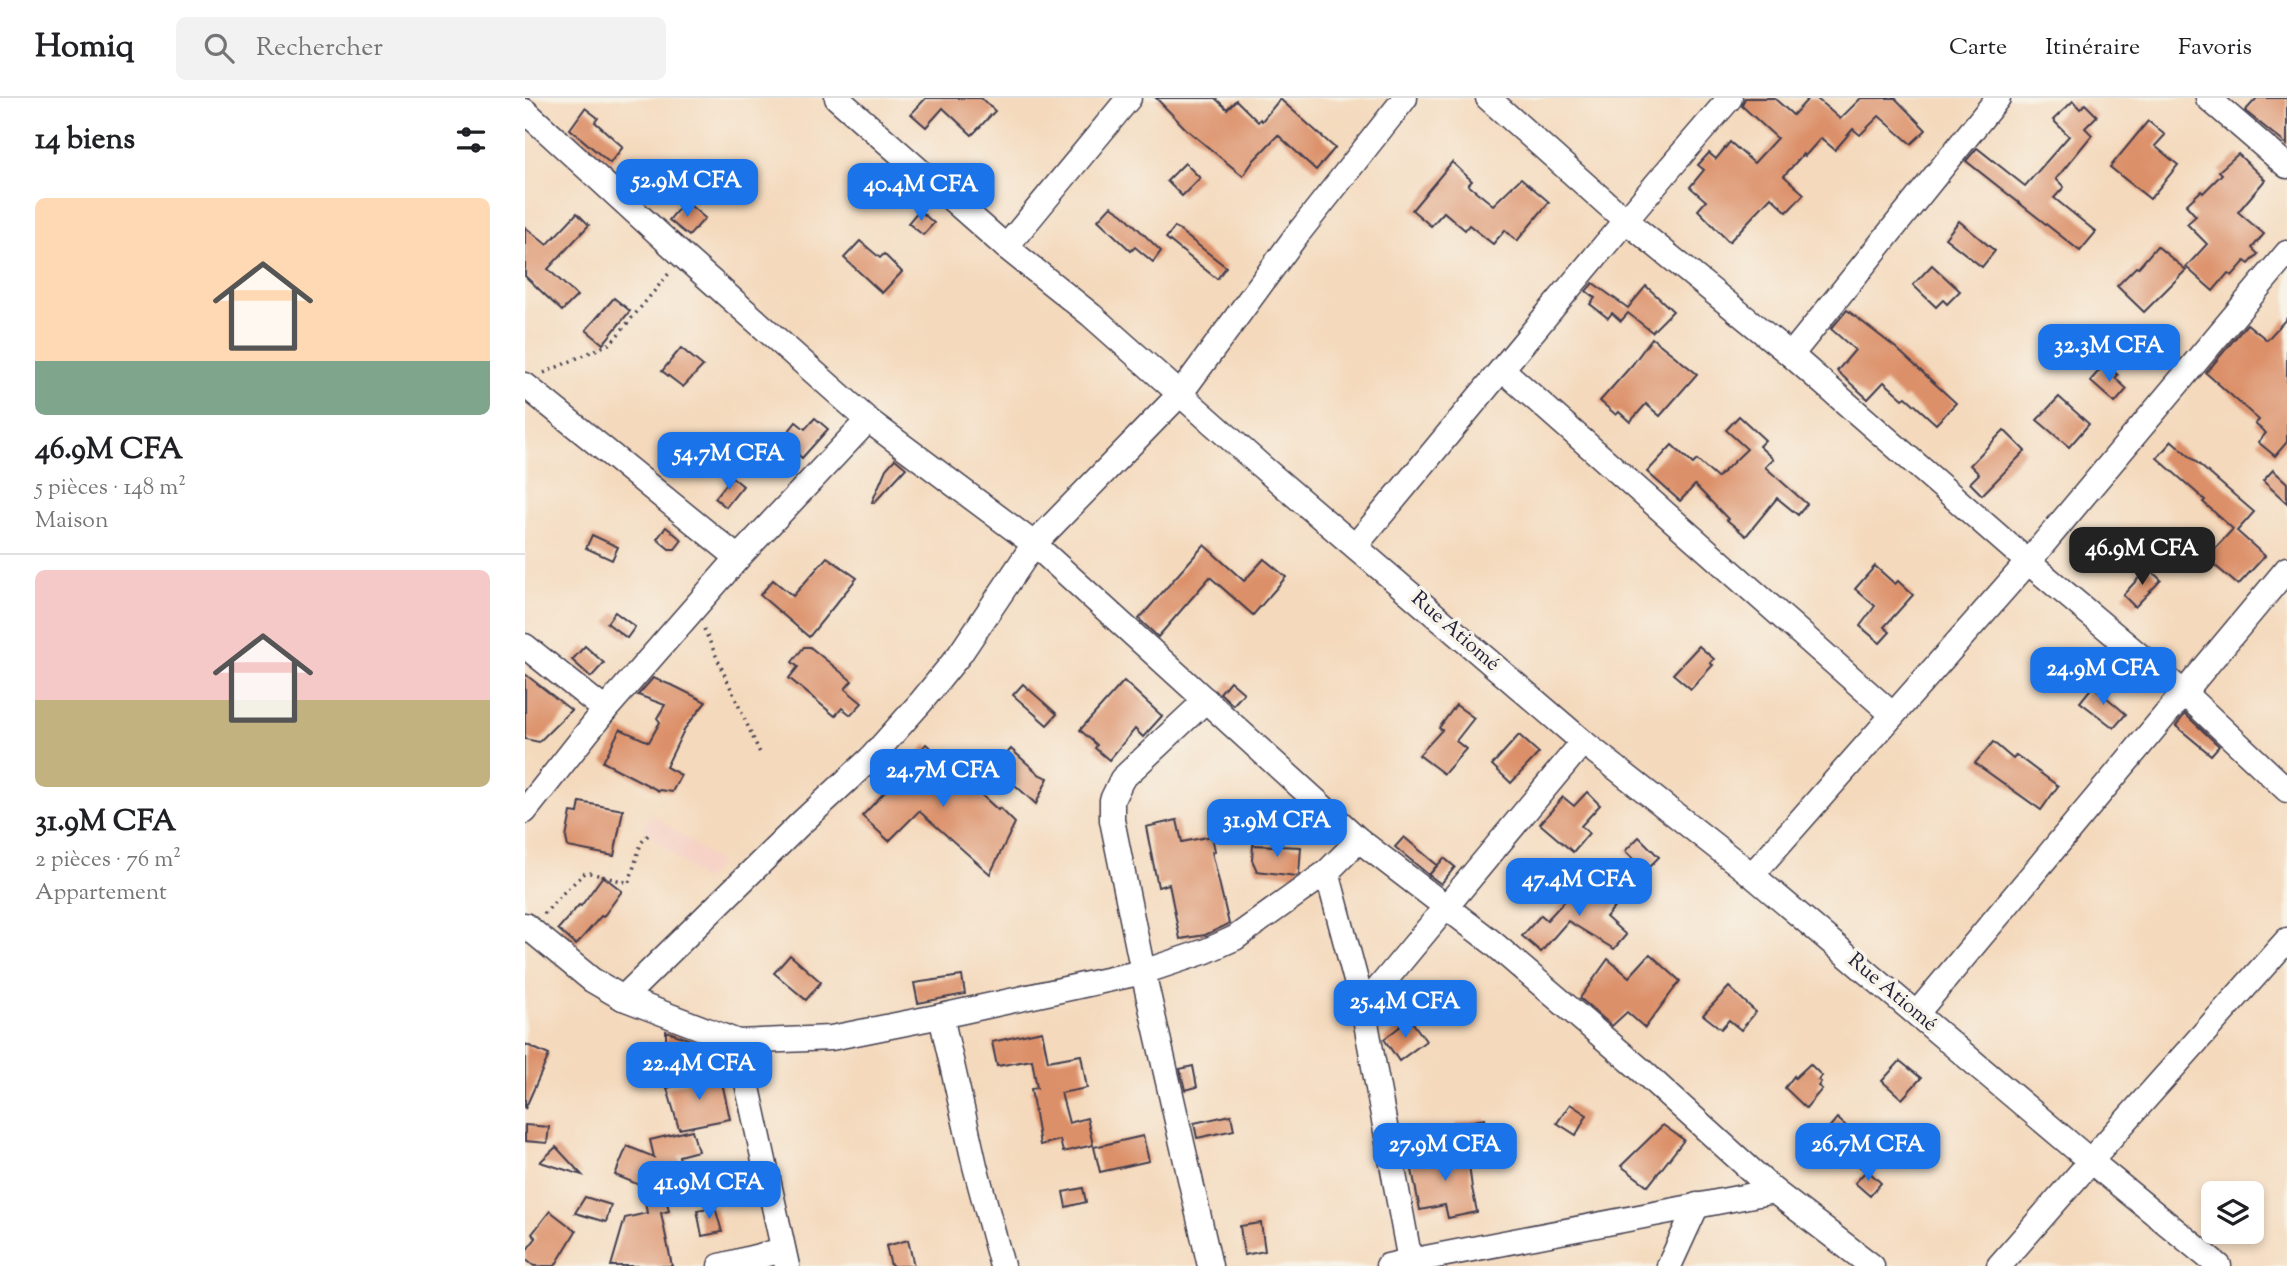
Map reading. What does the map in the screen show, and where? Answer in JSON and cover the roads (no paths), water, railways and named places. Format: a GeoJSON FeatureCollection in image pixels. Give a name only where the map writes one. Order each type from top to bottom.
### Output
{"type":"FeatureCollection","features":[{"type":"Feature","properties":{"kind":"street","name":"Rue Atiomé"},"geometry":{"type":"LineString","coordinates":[[837,98],[1006,247],[1091,315],[1583,742],[1752,875],[2090,1161],[2219,1266]]}},
{"type":"Feature","properties":{"kind":"street"},"geometry":{"type":"LineString","coordinates":[[1006,247],[1129,98]]}},
{"type":"Feature","properties":{"kind":"street"},"geometry":{"type":"LineString","coordinates":[[623,998],[871,758],[960,654],[1034,544],[1181,393],[1296,236],[1405,98]]}},
{"type":"Feature","properties":{"kind":"street"},"geometry":{"type":"LineString","coordinates":[[1488,98],[1625,220],[1791,355],[2028,562],[2184,693],[2287,790]]}},
{"type":"Feature","properties":{"kind":"street"},"geometry":{"type":"LineString","coordinates":[[1355,546],[1625,220],[1730,98]]}},
{"type":"Feature","properties":{"kind":"street"},"geometry":{"type":"LineString","coordinates":[[1791,355],[1998,98]]}},
{"type":"Feature","properties":{"kind":"street"},"geometry":{"type":"LineString","coordinates":[[2208,98],[2287,166]]}},
{"type":"Feature","properties":{"kind":"street"},"geometry":{"type":"LineString","coordinates":[[525,111],[868,420],[1034,544],[1359,840],[1493,943],[1640,1069],[1775,1191],[1872,1266]]}},
{"type":"Feature","properties":{"kind":"street"},"geometry":{"type":"LineString","coordinates":[[1752,875],[2028,562],[2287,253]]}},
{"type":"Feature","properties":{"kind":"street"},"geometry":{"type":"LineString","coordinates":[[1503,370],[1892,714]]}},
{"type":"Feature","properties":{"kind":"street"},"geometry":{"type":"LineString","coordinates":[[531,380],[738,558]]}},
{"type":"Feature","properties":{"kind":"street"},"geometry":{"type":"LineString","coordinates":[[525,811],[605,710],[694,608],[868,420]]}},
{"type":"Feature","properties":{"kind":"street"},"geometry":{"type":"LineString","coordinates":[[1917,1013],[2287,569]]}},
{"type":"Feature","properties":{"kind":"street"},"geometry":{"type":"LineString","coordinates":[[525,646],[605,710]]}},
{"type":"Feature","properties":{"kind":"street"},"geometry":{"type":"LineString","coordinates":[[1206,700],[1122,779],[1112,800],[1112,820],[1143,972],[1210,1266]]}},
{"type":"Feature","properties":{"kind":"street"},"geometry":{"type":"LineString","coordinates":[[1363,1007],[1583,742]]}},
{"type":"Feature","properties":{"kind":"street"},"geometry":{"type":"LineString","coordinates":[[534,921],[592,980],[623,998],[738,1042],[831,1038],[1143,972],[1206,951],[1235,937],[1328,872],[1359,840]]}},
{"type":"Feature","properties":{"kind":"street"},"geometry":{"type":"LineString","coordinates":[[1328,872],[1363,1007],[1401,1264],[1775,1191]]}},
{"type":"Feature","properties":{"kind":"street"},"geometry":{"type":"LineString","coordinates":[[1999,1266],[2287,940]]}},
{"type":"Feature","properties":{"kind":"street"},"geometry":{"type":"LineString","coordinates":[[941,1016],[975,1166],[1002,1266]]}},
{"type":"Feature","properties":{"kind":"street"},"geometry":{"type":"LineString","coordinates":[[720,1266],[785,1258],[738,1042]]}},
{"type":"Feature","properties":{"kind":"street"},"geometry":{"type":"LineString","coordinates":[[1669,1266],[1697,1205]]}}]}
